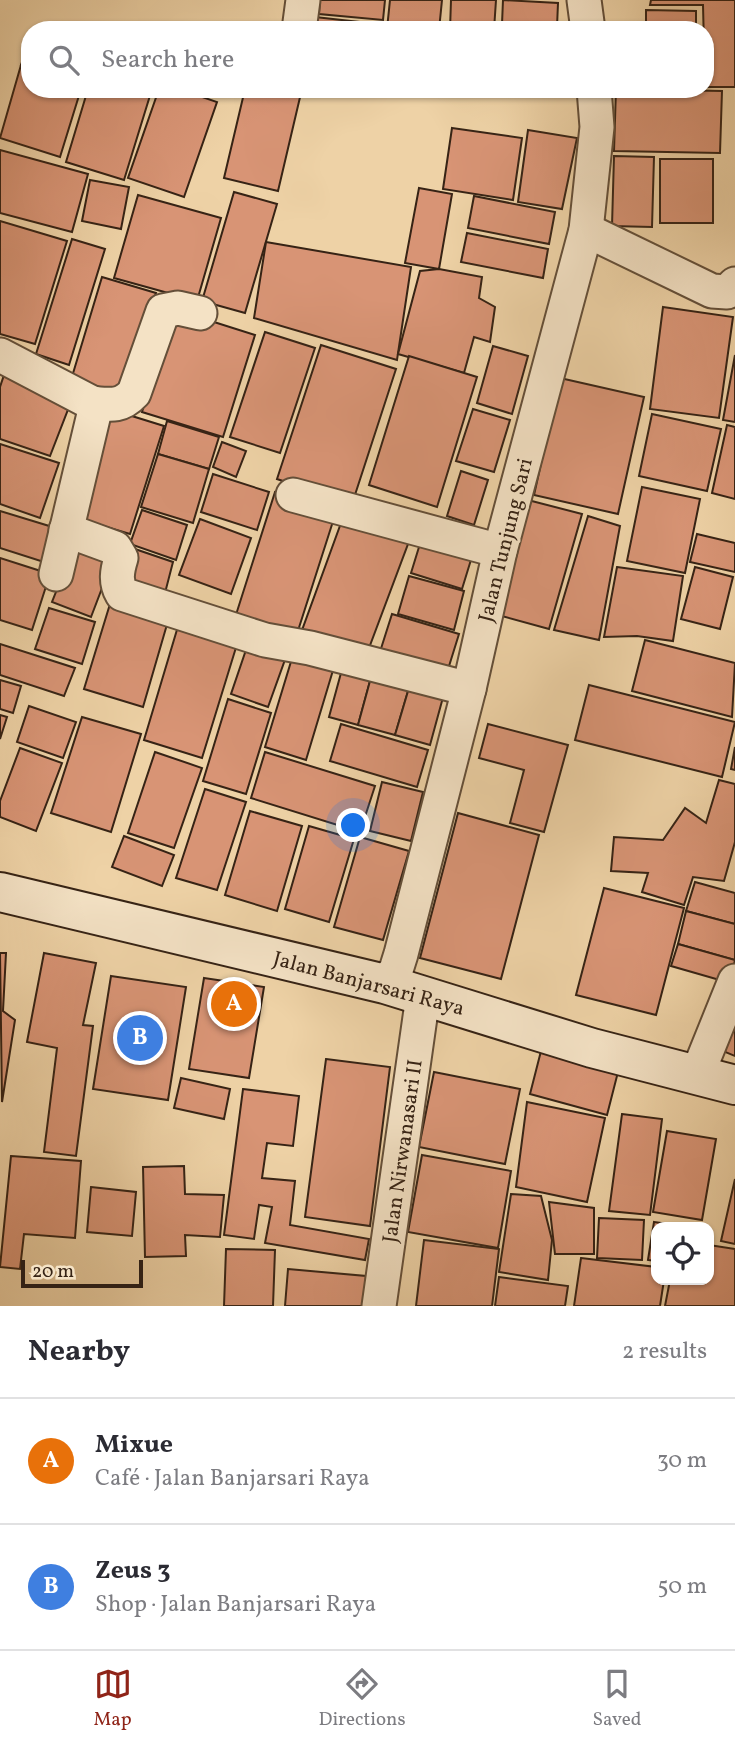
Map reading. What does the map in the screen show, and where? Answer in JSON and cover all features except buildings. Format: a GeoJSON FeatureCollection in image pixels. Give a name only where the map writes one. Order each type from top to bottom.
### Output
{"type":"FeatureCollection","features":[{"type":"Feature","properties":{"kind":"main road","name":"Jalan Banjarsari Raya"},"geometry":{"type":"LineString","coordinates":[[0,892],[385,984],[592,1048],[735,1085]]}},
{"type":"Feature","properties":{"kind":"street"},"geometry":{"type":"LineString","coordinates":[[300,21],[303,0]]}},
{"type":"Feature","properties":{"kind":"street"},"geometry":{"type":"LineString","coordinates":[[584,0],[586,21]]}},
{"type":"Feature","properties":{"kind":"street","name":"Jalan Tunjung Sari"},"geometry":{"type":"LineString","coordinates":[[385,984],[396,970],[401,954],[469,689],[500,551],[586,230],[597,127],[595,98]]}},
{"type":"Feature","properties":{"kind":"street"},"geometry":{"type":"LineString","coordinates":[[586,230],[712,291],[727,292],[735,284]]}},
{"type":"Feature","properties":{"kind":"street"},"geometry":{"type":"LineString","coordinates":[[0,355],[92,403],[116,405],[125,403],[134,393],[163,311],[178,308],[200,313]]}},
{"type":"Feature","properties":{"kind":"street"},"geometry":{"type":"LineString","coordinates":[[56,574],[94,414],[92,403]]}},
{"type":"Feature","properties":{"kind":"street"},"geometry":{"type":"LineString","coordinates":[[293,495],[500,551]]}},
{"type":"Feature","properties":{"kind":"street"},"geometry":{"type":"LineString","coordinates":[[66,530],[115,548],[121,558],[117,571],[117,587],[122,594],[265,640],[310,648],[469,689]]}},
{"type":"Feature","properties":{"kind":"street"},"geometry":{"type":"LineString","coordinates":[[697,1075],[735,981]]}},
{"type":"Feature","properties":{"kind":"street","name":"Jalan Nirwanasari II"},"geometry":{"type":"LineString","coordinates":[[379,1306],[423,996]]}},
{"type":"Feature","properties":{"kind":"place","name":"Mixue"},"geometry":{"type":"Point","coordinates":[234,1004]}},
{"type":"Feature","properties":{"kind":"place","name":"Zeus 3"},"geometry":{"type":"Point","coordinates":[140,1038]}}]}
